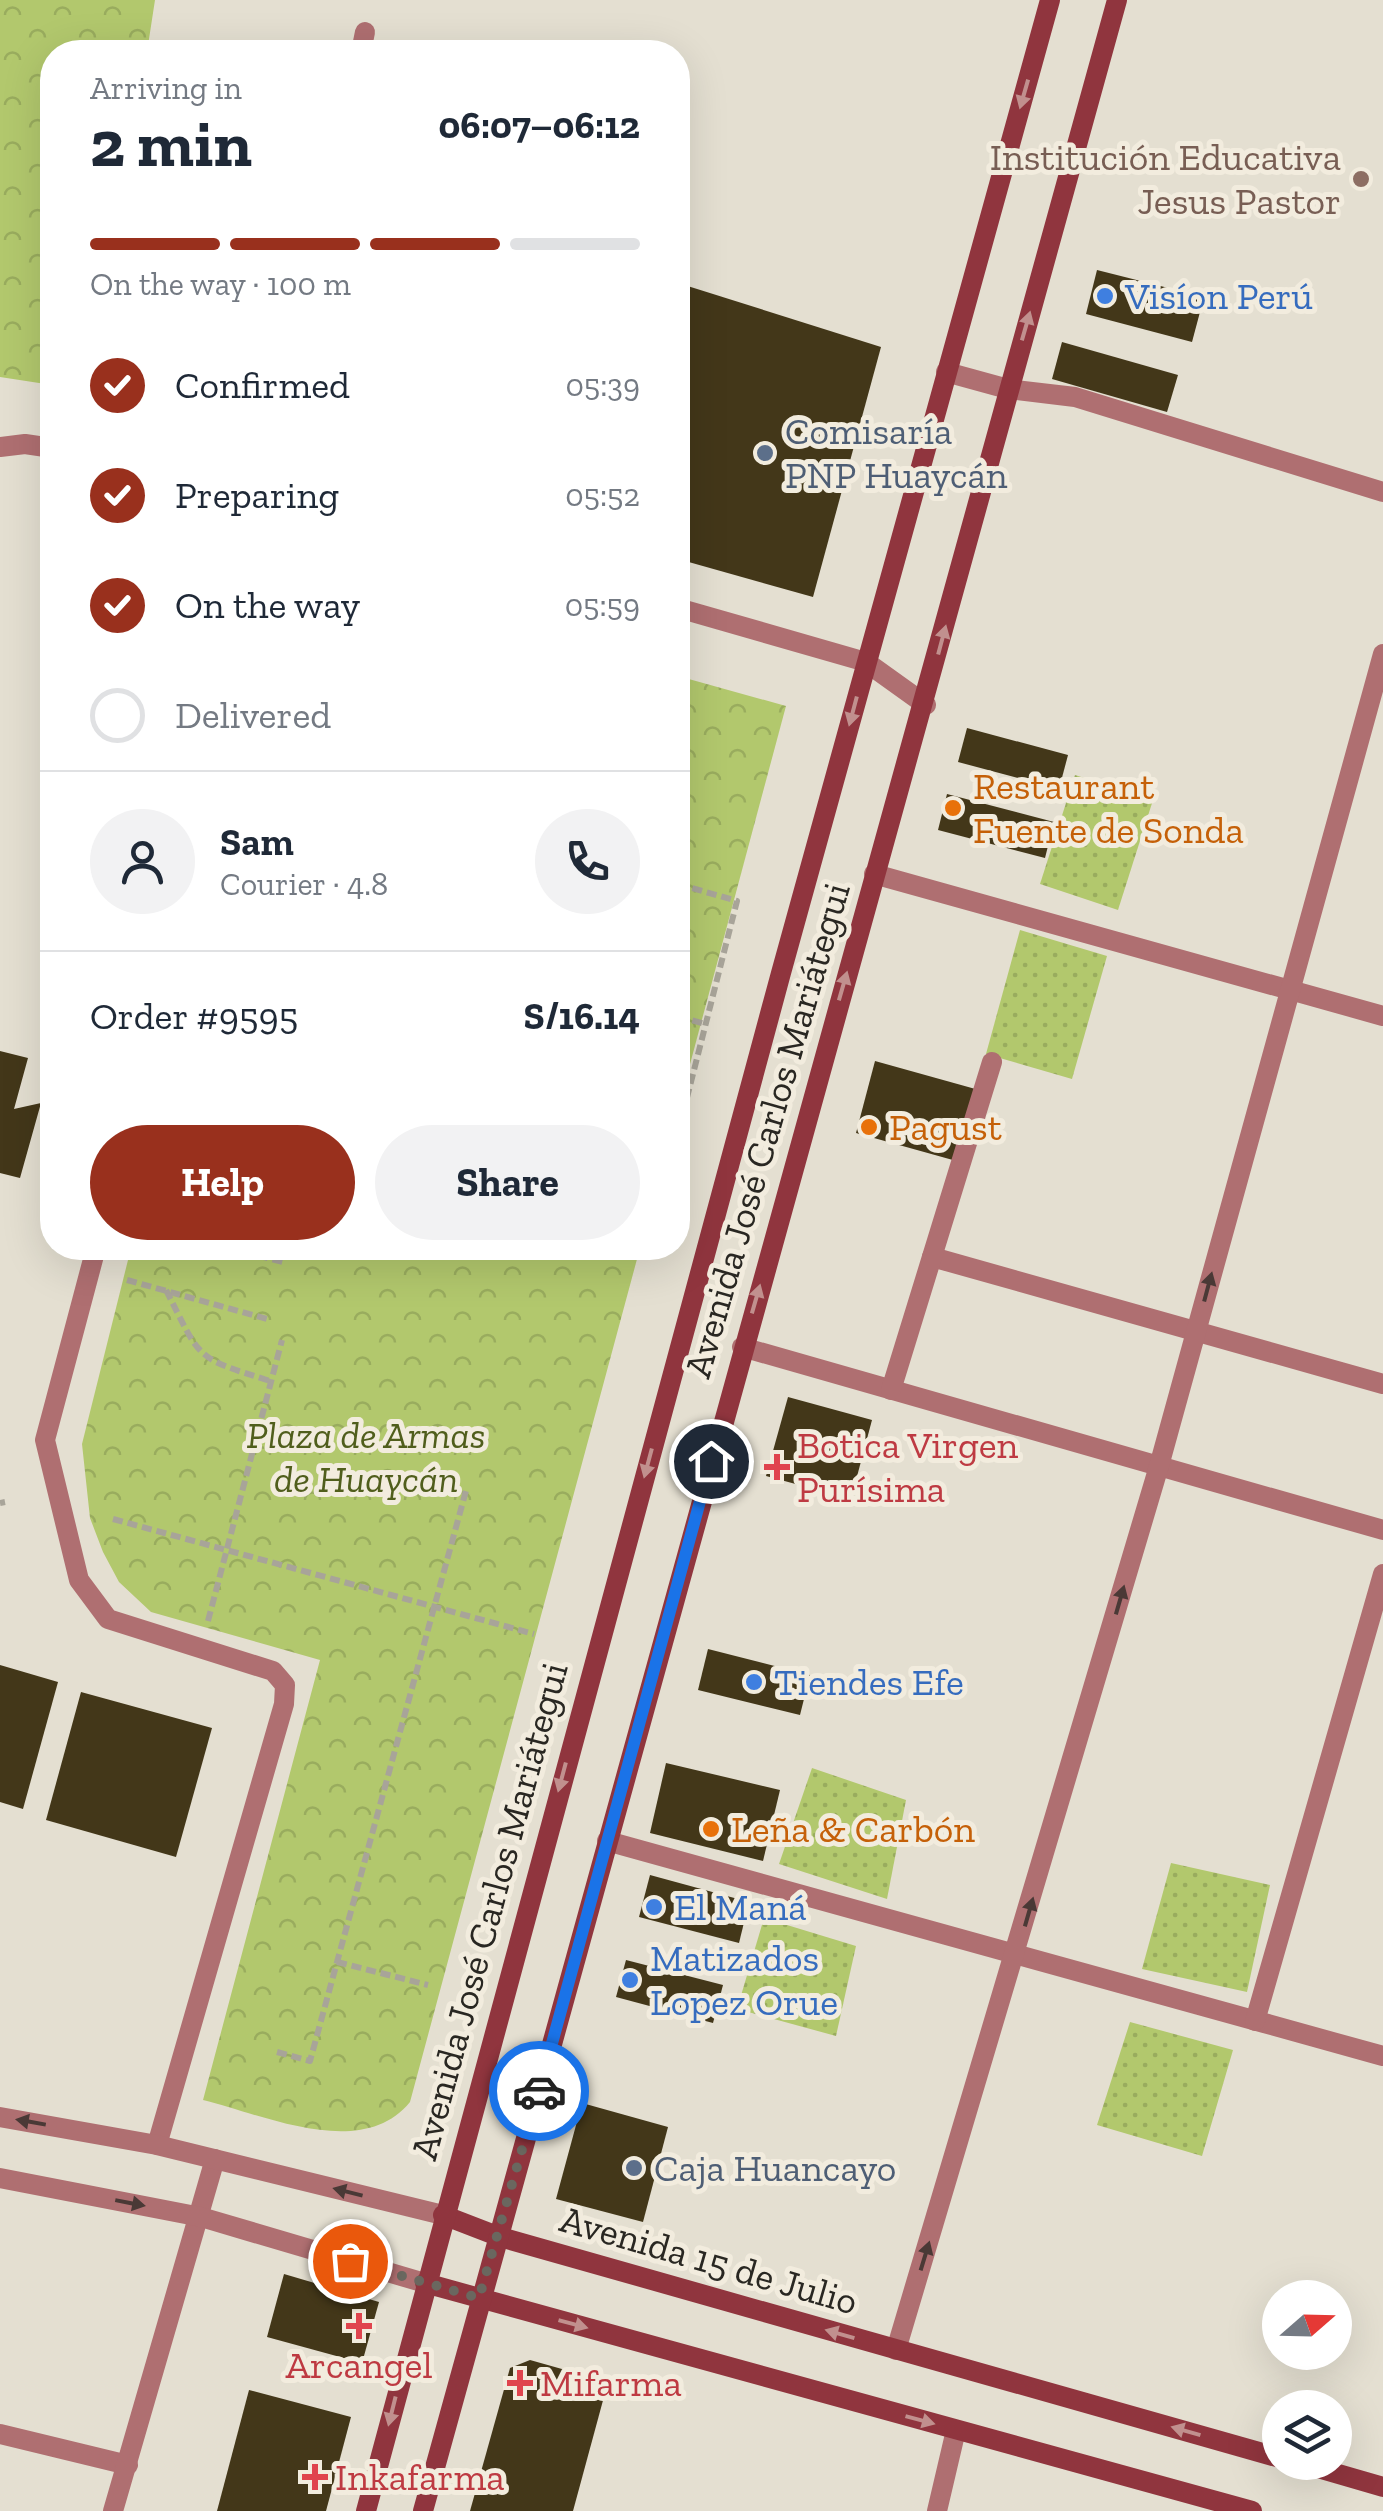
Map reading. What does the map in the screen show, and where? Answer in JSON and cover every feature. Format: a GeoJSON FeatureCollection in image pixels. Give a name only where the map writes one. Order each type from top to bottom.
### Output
{"type":"FeatureCollection","features":[{"type":"Feature","properties":{"kind":"main road","name":"Avenida José Carlos Mariátegui"},"geometry":{"type":"LineString","coordinates":[[366,2511],[866,662],[1050,0]]}},
{"type":"Feature","properties":{"kind":"main road","name":"Avenida José Carlos Mariátegui"},"geometry":{"type":"LineString","coordinates":[[423,2511],[742,1347],[874,874],[926,705],[1008,389],[1117,0]]}},
{"type":"Feature","properties":{"kind":"main road","name":"Avenida 15 de Julio"},"geometry":{"type":"LineString","coordinates":[[443,2215],[500,2238],[1262,2453]]}},
{"type":"Feature","properties":{"kind":"main road"},"geometry":{"type":"LineString","coordinates":[[425,2283],[1252,2511]]}},
{"type":"Feature","properties":{"kind":"main road"},"geometry":{"type":"LineString","coordinates":[[1352,2478],[1383,2487]]}},
{"type":"Feature","properties":{"kind":"street"},"geometry":{"type":"LineString","coordinates":[[946,372],[1008,389],[1075,397],[1383,492]]}},
{"type":"Feature","properties":{"kind":"street"},"geometry":{"type":"LineString","coordinates":[[0,447],[40,446]]}},
{"type":"Feature","properties":{"kind":"street"},"geometry":{"type":"LineString","coordinates":[[690,611],[866,662],[926,705]]}},
{"type":"Feature","properties":{"kind":"street"},"geometry":{"type":"LineString","coordinates":[[896,2350],[1017,1955],[1159,1466],[1383,654]]}},
{"type":"Feature","properties":{"kind":"street"},"geometry":{"type":"LineString","coordinates":[[874,874],[1383,1016]]}},
{"type":"Feature","properties":{"kind":"street"},"geometry":{"type":"LineString","coordinates":[[891,1390],[992,1062]]}},
{"type":"Feature","properties":{"kind":"street"},"geometry":{"type":"LineString","coordinates":[[932,1257],[1383,1384]]}},
{"type":"Feature","properties":{"kind":"street"},"geometry":{"type":"LineString","coordinates":[[93,1260],[45,1440],[79,1580],[108,1619],[274,1671],[285,1685],[284,1704],[157,2145]]}},
{"type":"Feature","properties":{"kind":"street"},"geometry":{"type":"LineString","coordinates":[[742,1347],[1383,1530]]}},
{"type":"Feature","properties":{"kind":"street"},"geometry":{"type":"LineString","coordinates":[[1255,2021],[1383,1574]]}},
{"type":"Feature","properties":{"kind":"street"},"geometry":{"type":"LineString","coordinates":[[607,1841],[1383,2056]]}},
{"type":"Feature","properties":{"kind":"street","name":"Avenida 15 de Julio"},"geometry":{"type":"LineString","coordinates":[[0,2117],[157,2145],[443,2215]]}},
{"type":"Feature","properties":{"kind":"street"},"geometry":{"type":"LineString","coordinates":[[113,2511],[215,2159]]}},
{"type":"Feature","properties":{"kind":"street"},"geometry":{"type":"LineString","coordinates":[[0,2178],[201,2217],[425,2283]]}},
{"type":"Feature","properties":{"kind":"street"},"geometry":{"type":"LineString","coordinates":[[937,2511],[956,2430]]}},
{"type":"Feature","properties":{"kind":"street"},"geometry":{"type":"LineString","coordinates":[[0,2434],[128,2465]]}},
{"type":"Feature","properties":{"kind":"path"},"geometry":{"type":"LineString","coordinates":[[690,887],[737,900],[690,1085]]}},
{"type":"Feature","properties":{"kind":"path"},"geometry":{"type":"LineString","coordinates":[[690,1020],[705,1024]]}},
{"type":"Feature","properties":{"kind":"path"},"geometry":{"type":"LineString","coordinates":[[275,1260],[283,1262]]}},
{"type":"Feature","properties":{"kind":"path"},"geometry":{"type":"LineString","coordinates":[[127,1280],[267,1319]]}},
{"type":"Feature","properties":{"kind":"path"},"geometry":{"type":"LineString","coordinates":[[166,1290],[197,1351],[210,1362],[271,1381]]}},
{"type":"Feature","properties":{"kind":"path"},"geometry":{"type":"LineString","coordinates":[[206,1627],[282,1340]]}},
{"type":"Feature","properties":{"kind":"path"},"geometry":{"type":"LineString","coordinates":[[277,2052],[310,2061],[467,1487]]}},
{"type":"Feature","properties":{"kind":"path"},"geometry":{"type":"LineString","coordinates":[[112,1519],[534,1634]]}},
{"type":"Feature","properties":{"kind":"path"},"geometry":{"type":"LineString","coordinates":[[336,1962],[428,1985]]}},
{"type":"Feature","properties":{"kind":"green space"},"geometry":{"type":"Polygon","coordinates":[[[0,0],[155,0],[149,40],[40,40],[40,383],[0,377],[0,0]]]}},
{"type":"Feature","properties":{"kind":"green space"},"geometry":{"type":"Polygon","coordinates":[[[690,679],[786,706],[690,1064],[690,679]]]}},
{"type":"Feature","properties":{"kind":"green space"},"geometry":{"type":"Polygon","coordinates":[[[1075,775],[1153,800],[1118,910],[1040,884],[1075,775]]]}},
{"type":"Feature","properties":{"kind":"green space"},"geometry":{"type":"Polygon","coordinates":[[[1020,930],[1107,956],[1072,1079],[986,1054],[1020,930]]]}},
{"type":"Feature","properties":{"kind":"green space","name":"Plaza de Armas de Huaycán"},"geometry":{"type":"Polygon","coordinates":[[[128,1260],[637,1260],[410,2102],[390,2119],[366,2129],[311,2129],[203,2100],[320,1660],[151,1612],[119,1582],[103,1552],[90,1518],[82,1444],[128,1260]]]}},
{"type":"Feature","properties":{"kind":"green space"},"geometry":{"type":"Polygon","coordinates":[[[812,1768],[906,1800],[887,1899],[779,1864],[812,1768]]]}},
{"type":"Feature","properties":{"kind":"green space"},"geometry":{"type":"Polygon","coordinates":[[[1171,1863],[1270,1885],[1247,1992],[1142,1969],[1171,1863]]]}},
{"type":"Feature","properties":{"kind":"green space"},"geometry":{"type":"Polygon","coordinates":[[[764,1918],[856,1946],[836,2036],[737,2009],[764,1918]]]}},
{"type":"Feature","properties":{"kind":"green space"},"geometry":{"type":"Polygon","coordinates":[[[1130,2022],[1233,2050],[1202,2156],[1097,2125],[1130,2022]]]}},
{"type":"Feature","properties":{"kind":"building"},"geometry":{"type":"Polygon","coordinates":[[[1097,270],[1204,297],[1192,342],[1086,314],[1097,270]]]}},
{"type":"Feature","properties":{"kind":"building","name":"Comisaría PNP Huaycán"},"geometry":{"type":"Polygon","coordinates":[[[690,287],[881,347],[813,597],[690,562],[690,287]]]}},
{"type":"Feature","properties":{"kind":"building"},"geometry":{"type":"Polygon","coordinates":[[[1062,342],[1178,375],[1167,412],[1052,379],[1062,342]]]}},
{"type":"Feature","properties":{"kind":"building"},"geometry":{"type":"Polygon","coordinates":[[[967,728],[1068,755],[1059,789],[958,762],[967,728]]]}},
{"type":"Feature","properties":{"kind":"building"},"geometry":{"type":"Polygon","coordinates":[[[947,794],[1054,822],[1045,858],[938,830],[947,794]]]}},
{"type":"Feature","properties":{"kind":"building"},"geometry":{"type":"Polygon","coordinates":[[[0,1051],[28,1058],[14,1109],[40,1103],[40,1107],[20,1178],[0,1173],[0,1051]]]}},
{"type":"Feature","properties":{"kind":"building"},"geometry":{"type":"Polygon","coordinates":[[[875,1061],[979,1090],[960,1162],[856,1133],[875,1061]]]}},
{"type":"Feature","properties":{"kind":"building"},"geometry":{"type":"Polygon","coordinates":[[[788,1397],[872,1420],[851,1499],[766,1476],[788,1397]]]}},
{"type":"Feature","properties":{"kind":"building","name":"Tiendes Efe"},"geometry":{"type":"Polygon","coordinates":[[[708,1649],[810,1675],[800,1715],[698,1690],[708,1649]]]}},
{"type":"Feature","properties":{"kind":"building"},"geometry":{"type":"Polygon","coordinates":[[[0,1665],[58,1682],[23,1809],[0,1802],[0,1665]]]}},
{"type":"Feature","properties":{"kind":"building"},"geometry":{"type":"Polygon","coordinates":[[[81,1692],[212,1728],[176,1857],[46,1820],[81,1692]]]}},
{"type":"Feature","properties":{"kind":"building"},"geometry":{"type":"Polygon","coordinates":[[[666,1763],[780,1790],[763,1861],[650,1833],[666,1763]]]}},
{"type":"Feature","properties":{"kind":"building"},"geometry":{"type":"Polygon","coordinates":[[[650,1875],[749,1902],[739,1943],[639,1917],[650,1875]]]}},
{"type":"Feature","properties":{"kind":"building"},"geometry":{"type":"Polygon","coordinates":[[[626,1960],[723,1985],[713,2023],[616,1997],[626,1960]]]}},
{"type":"Feature","properties":{"kind":"building"},"geometry":{"type":"Polygon","coordinates":[[[582,2103],[668,2127],[643,2222],[556,2199],[582,2103]]]}},
{"type":"Feature","properties":{"kind":"building"},"geometry":{"type":"Polygon","coordinates":[[[284,2274],[379,2302],[362,2363],[267,2337],[284,2274]]]}},
{"type":"Feature","properties":{"kind":"building"},"geometry":{"type":"Polygon","coordinates":[[[530,2360],[608,2382],[573,2511],[470,2511],[510,2368],[530,2360]]]}},
{"type":"Feature","properties":{"kind":"building"},"geometry":{"type":"Polygon","coordinates":[[[249,2390],[351,2417],[326,2511],[217,2511],[249,2390]]]}},
{"type":"Feature","properties":{"kind":"way so far"},"geometry":{"type":"LineString","coordinates":[[350,2261],[479,2298],[500,2238],[539,2091]]}},
{"type":"Feature","properties":{"kind":"place","name":"Institución Educativa Jesus Pastor"},"geometry":{"type":"Point","coordinates":[1361,179]}},
{"type":"Feature","properties":{"kind":"place","name":"Visíon Perú"},"geometry":{"type":"Point","coordinates":[1105,296]}},
{"type":"Feature","properties":{"kind":"place","name":"Comisaría PNP Huaycán"},"geometry":{"type":"Point","coordinates":[765,453]}},
{"type":"Feature","properties":{"kind":"place","name":"Restaurant Fuente de Sonda"},"geometry":{"type":"Point","coordinates":[953,808]}},
{"type":"Feature","properties":{"kind":"place","name":"Pagust"},"geometry":{"type":"Point","coordinates":[869,1127]}},
{"type":"Feature","properties":{"kind":"place","name":"Botica Virgen Purísima"},"geometry":{"type":"Point","coordinates":[777,1467]}},
{"type":"Feature","properties":{"kind":"place","name":"Tiendes Efe"},"geometry":{"type":"Point","coordinates":[754,1682]}},
{"type":"Feature","properties":{"kind":"place","name":"Leña & Carbón"},"geometry":{"type":"Point","coordinates":[711,1829]}},
{"type":"Feature","properties":{"kind":"place","name":"El Maná"},"geometry":{"type":"Point","coordinates":[654,1907]}},
{"type":"Feature","properties":{"kind":"place","name":"Matizados Lopez Orue"},"geometry":{"type":"Point","coordinates":[630,1980]}},
{"type":"Feature","properties":{"kind":"place","name":"Caja Huancayo"},"geometry":{"type":"Point","coordinates":[634,2168]}},
{"type":"Feature","properties":{"kind":"place","name":"Arcangel"},"geometry":{"type":"Point","coordinates":[359,2326]}},
{"type":"Feature","properties":{"kind":"place","name":"Mifarma"},"geometry":{"type":"Point","coordinates":[520,2383]}},
{"type":"Feature","properties":{"kind":"place","name":"Inkafarma"},"geometry":{"type":"Point","coordinates":[315,2477]}},
{"type":"Feature","properties":{"kind":"route"},"geometry":{"type":"LineString","coordinates":[[539,2091],[711,1461]]}}]}
